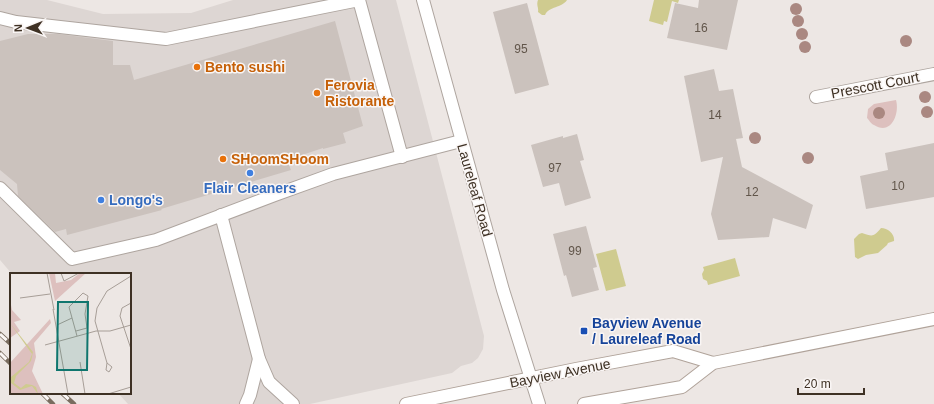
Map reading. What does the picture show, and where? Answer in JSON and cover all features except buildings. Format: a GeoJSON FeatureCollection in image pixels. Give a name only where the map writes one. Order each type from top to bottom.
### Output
{"type":"FeatureCollection","features":[{"type":"Feature","properties":{"kind":"main road"},"geometry":{"type":"LineString","coordinates":[[0,18],[16,22],[166,39],[359,0],[402,157]]}},
{"type":"Feature","properties":{"kind":"main road","name":"Laureleaf Road"},"geometry":{"type":"LineString","coordinates":[[423,0],[505,298],[532,378],[539,404]]}},
{"type":"Feature","properties":{"kind":"main road","name":"Prescott Court"},"geometry":{"type":"LineString","coordinates":[[816,97],[934,74]]}},
{"type":"Feature","properties":{"kind":"main road"},"geometry":{"type":"LineString","coordinates":[[0,188],[72,259],[156,240],[333,174],[402,157],[461,140]]}},
{"type":"Feature","properties":{"kind":"main road"},"geometry":{"type":"LineString","coordinates":[[221,215],[259,359],[269,382],[293,404]]}},
{"type":"Feature","properties":{"kind":"main road","name":"Bayview Avenue"},"geometry":{"type":"LineString","coordinates":[[584,404],[682,387],[713,363],[934,319]]}},
{"type":"Feature","properties":{"kind":"main road","name":"Bayview Avenue"},"geometry":{"type":"LineString","coordinates":[[406,404],[673,351],[713,363]]}},
{"type":"Feature","properties":{"kind":"main road"},"geometry":{"type":"LineString","coordinates":[[246,404],[250,395],[259,359]]}},
{"type":"Feature","properties":{"kind":"shaded area"},"geometry":{"type":"Polygon","coordinates":[[[0,0],[47,0],[103,14],[191,13],[233,0],[396,0],[484,336],[483,349],[478,358],[472,363],[461,366],[452,373],[310,404],[128,404],[119,394],[131,394],[131,273],[11,273],[0,260],[0,0]]]}},
{"type":"Feature","properties":{"kind":"shaded area"},"geometry":{"type":"Polygon","coordinates":[[[538,0],[567,0],[565,3],[549,10],[545,15],[542,15],[538,12],[538,0]]]}},
{"type":"Feature","properties":{"kind":"shaded area"},"geometry":{"type":"Polygon","coordinates":[[[654,0],[679,0],[678,3],[672,1],[667,22],[664,21],[663,25],[649,21],[654,0]]]}},
{"type":"Feature","properties":{"kind":"shaded area"},"geometry":{"type":"Polygon","coordinates":[[[896,100],[897,111],[893,122],[889,126],[880,128],[872,124],[867,118],[868,109],[874,104],[896,100]]]}},
{"type":"Feature","properties":{"kind":"shaded area"},"geometry":{"type":"Polygon","coordinates":[[[881,228],[890,232],[894,238],[894,241],[888,243],[878,253],[866,255],[858,259],[855,257],[854,239],[862,233],[874,235],[881,228]]]}},
{"type":"Feature","properties":{"kind":"shaded area"},"geometry":{"type":"Polygon","coordinates":[[[616,249],[626,286],[606,291],[596,254],[616,249]]]}},
{"type":"Feature","properties":{"kind":"shaded area"},"geometry":{"type":"Polygon","coordinates":[[[735,258],[740,276],[708,285],[707,281],[703,279],[703,267],[735,258]]]}},
{"type":"Feature","properties":{"kind":"railway"},"geometry":{"type":"LineString","coordinates":[[0,334],[10,343]]}},
{"type":"Feature","properties":{"kind":"railway"},"geometry":{"type":"LineString","coordinates":[[0,353],[10,363]]}},
{"type":"Feature","properties":{"kind":"railway"},"geometry":{"type":"LineString","coordinates":[[43,394],[53,404]]}},
{"type":"Feature","properties":{"kind":"railway"},"geometry":{"type":"LineString","coordinates":[[63,394],[74,404]]}},
{"type":"Feature","properties":{"kind":"place","name":"Bento sushi"},"geometry":{"type":"Point","coordinates":[197,67]}},
{"type":"Feature","properties":{"kind":"place","name":"Ferovia Ristorante"},"geometry":{"type":"Point","coordinates":[317,93]}},
{"type":"Feature","properties":{"kind":"place","name":"SHoomSHoom"},"geometry":{"type":"Point","coordinates":[223,159]}},
{"type":"Feature","properties":{"kind":"place","name":"Flair Cleaners"},"geometry":{"type":"Point","coordinates":[250,173]}},
{"type":"Feature","properties":{"kind":"place","name":"Longo's"},"geometry":{"type":"Point","coordinates":[101,200]}},
{"type":"Feature","properties":{"kind":"place","name":"Bayview Avenue / Laureleaf Road"},"geometry":{"type":"Point","coordinates":[584,331]}}]}
